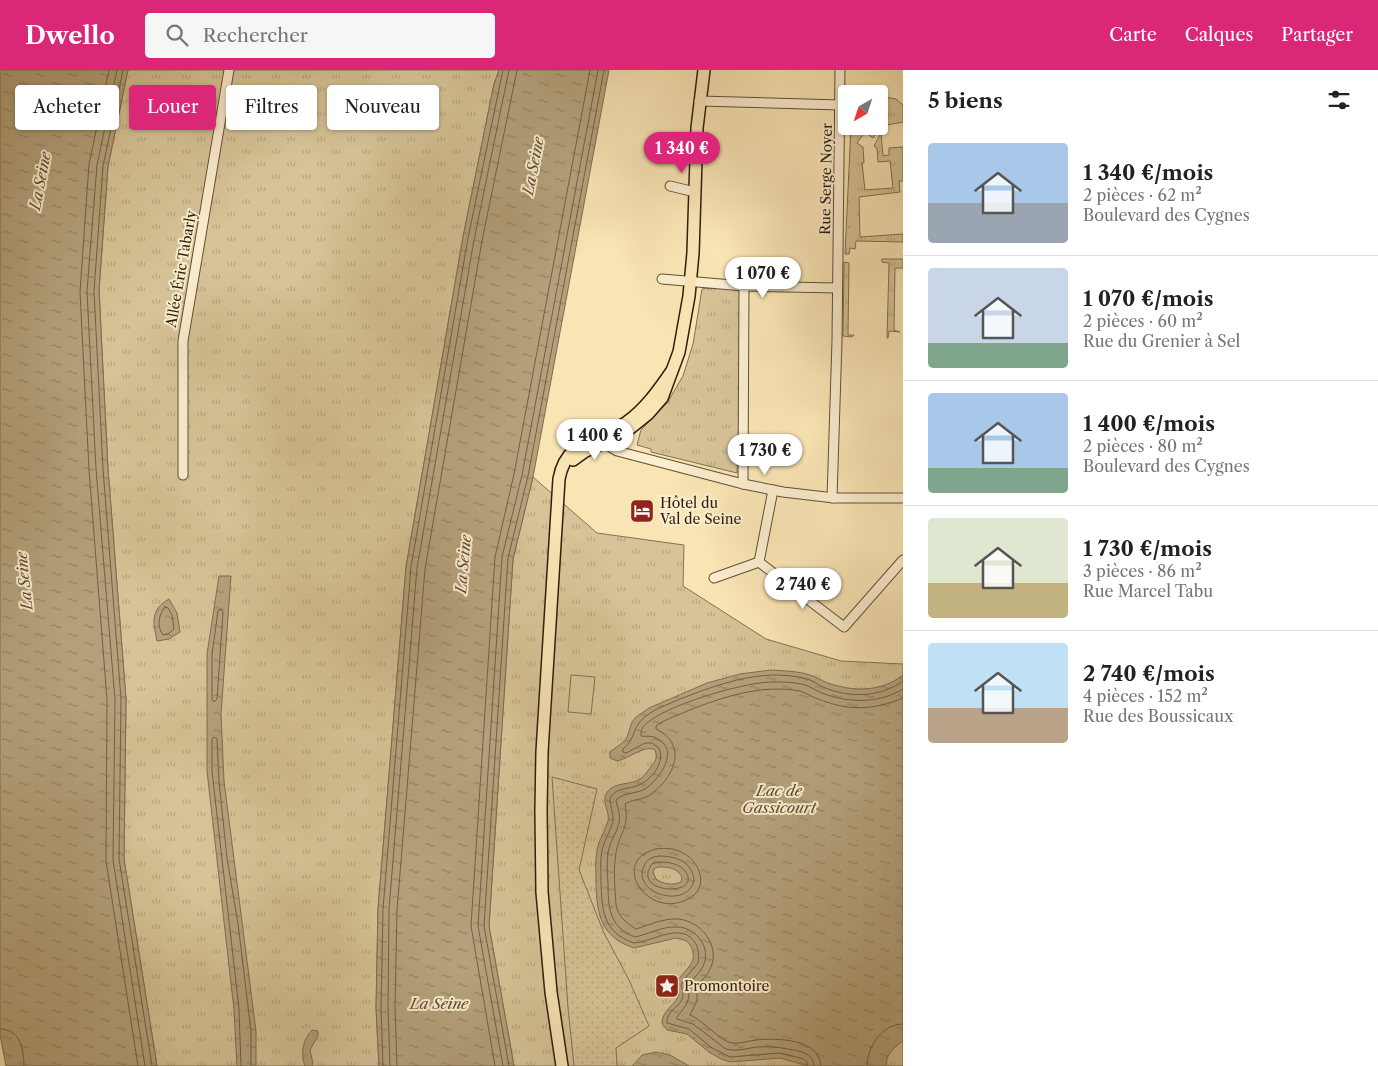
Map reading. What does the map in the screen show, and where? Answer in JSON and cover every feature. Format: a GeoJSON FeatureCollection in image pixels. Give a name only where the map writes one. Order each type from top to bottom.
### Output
{"type":"FeatureCollection","features":[{"type":"Feature","properties":{"kind":"main road"},"geometry":{"type":"LineString","coordinates":[[562,1066],[551,992],[542,892],[541,810],[542,752],[560,472],[570,454],[580,445],[627,431],[641,421],[659,402],[671,372],[681,343],[690,283],[696,146],[699,101],[704,70]]}},
{"type":"Feature","properties":{"kind":"main road"},"geometry":{"type":"LineString","coordinates":[[608,436],[636,414],[652,398],[671,372]]}},
{"type":"Feature","properties":{"kind":"street","name":"Allée Éric Tabarly"},"geometry":{"type":"LineString","coordinates":[[183,475],[183,341],[229,70]]}},
{"type":"Feature","properties":{"kind":"street","name":"Rue Serge Noyer"},"geometry":{"type":"LineString","coordinates":[[840,70],[840,85]]}},
{"type":"Feature","properties":{"kind":"street"},"geometry":{"type":"LineString","coordinates":[[699,101],[838,105]]}},
{"type":"Feature","properties":{"kind":"street","name":"Rue Serge Noyer"},"geometry":{"type":"LineString","coordinates":[[832,498],[840,135]]}},
{"type":"Feature","properties":{"kind":"street"},"geometry":{"type":"LineString","coordinates":[[670,186],[695,192]]}},
{"type":"Feature","properties":{"kind":"street"},"geometry":{"type":"LineString","coordinates":[[662,279],[690,283],[744,286],[837,288]]}},
{"type":"Feature","properties":{"kind":"street"},"geometry":{"type":"LineString","coordinates":[[743,484],[744,286]]}},
{"type":"Feature","properties":{"kind":"street"},"geometry":{"type":"LineString","coordinates":[[625,452],[623,441],[627,431]]}},
{"type":"Feature","properties":{"kind":"street"},"geometry":{"type":"LineString","coordinates":[[608,436],[614,450],[743,484],[832,498],[903,498]]}},
{"type":"Feature","properties":{"kind":"street"},"geometry":{"type":"LineString","coordinates":[[760,562],[773,490]]}},
{"type":"Feature","properties":{"kind":"street"},"geometry":{"type":"LineString","coordinates":[[760,562],[844,627],[903,560]]}},
{"type":"Feature","properties":{"kind":"street"},"geometry":{"type":"LineString","coordinates":[[714,578],[760,562]]}},
{"type":"Feature","properties":{"kind":"green space"},"geometry":{"type":"Polygon","coordinates":[[[128,70],[499,70],[494,84],[463,237],[406,567],[378,909],[376,1008],[379,1066],[157,1066],[124,859],[126,699],[108,469],[99,290],[108,166],[116,130],[119,130],[119,113],[128,70]]]}},
{"type":"Feature","properties":{"kind":"green space"},"geometry":{"type":"Polygon","coordinates":[[[888,98],[896,99],[903,105],[903,122],[888,125],[888,98]]]}},
{"type":"Feature","properties":{"kind":"green space"},"geometry":{"type":"Polygon","coordinates":[[[851,135],[863,135],[857,143],[863,147],[864,163],[862,163],[865,190],[893,188],[890,161],[878,162],[877,148],[874,146],[881,135],[883,156],[889,155],[889,148],[903,147],[903,181],[899,181],[900,192],[859,197],[860,237],[903,234],[903,242],[856,241],[855,249],[850,248],[849,254],[845,254],[851,135]]]}},
{"type":"Feature","properties":{"kind":"green space"},"geometry":{"type":"Polygon","coordinates":[[[882,259],[903,259],[903,268],[895,268],[894,330],[900,332],[889,331],[888,338],[889,263],[882,262],[882,259]]]}},
{"type":"Feature","properties":{"kind":"green space"},"geometry":{"type":"Polygon","coordinates":[[[844,262],[849,263],[848,335],[854,335],[852,337],[843,336],[844,262]]]}},
{"type":"Feature","properties":{"kind":"green space"},"geometry":{"type":"Polygon","coordinates":[[[702,289],[743,289],[737,473],[651,452],[651,449],[637,445],[641,430],[667,403],[683,376],[693,344],[702,289]]]}},
{"type":"Feature","properties":{"kind":"green space"},"geometry":{"type":"Polygon","coordinates":[[[533,477],[597,533],[684,545],[683,586],[766,639],[841,661],[903,664],[903,1066],[514,1066],[489,926],[513,559],[533,477]]]}},
{"type":"Feature","properties":{"kind":"green space"},"geometry":{"type":"Polygon","coordinates":[[[571,675],[595,677],[591,714],[568,712],[571,675]]]}},
{"type":"Feature","properties":{"kind":"green space"},"geometry":{"type":"Polygon","coordinates":[[[552,777],[597,789],[579,870],[604,933],[629,980],[649,1026],[616,1048],[617,1066],[574,1066],[568,1008],[552,777]]]}},
{"type":"Feature","properties":{"kind":"water"},"geometry":{"type":"Polygon","coordinates":[[[0,70],[128,70],[119,113],[119,85],[15,85],[15,130],[116,130],[108,166],[99,290],[108,469],[126,699],[124,859],[157,1066],[6,1066],[0,1035],[0,70]]]}},
{"type":"Feature","properties":{"kind":"water","name":"La Seine"},"geometry":{"type":"Polygon","coordinates":[[[499,70],[609,70],[533,477],[513,559],[489,926],[514,1066],[379,1066],[376,1008],[378,909],[406,567],[463,237],[494,84],[499,70]]]}},
{"type":"Feature","properties":{"kind":"water"},"geometry":{"type":"Polygon","coordinates":[[[219,576],[231,576],[221,714],[224,781],[256,1031],[256,1066],[237,1066],[234,1010],[207,771],[207,654],[219,576]]]}},
{"type":"Feature","properties":{"kind":"water"},"geometry":{"type":"Polygon","coordinates":[[[169,599],[177,613],[180,632],[169,639],[157,641],[154,617],[163,603],[169,599]]]}},
{"type":"Feature","properties":{"kind":"water","name":"Lac de Gassicourt"},"geometry":{"type":"Polygon","coordinates":[[[771,670],[796,672],[813,676],[838,686],[857,689],[886,685],[903,675],[903,1041],[891,1052],[887,1058],[886,1066],[808,1066],[780,1058],[730,1062],[721,1059],[687,1034],[667,1030],[662,1023],[664,1015],[679,994],[675,988],[677,982],[693,960],[692,949],[688,942],[676,938],[634,948],[614,938],[603,924],[598,906],[596,858],[598,846],[608,821],[605,798],[611,788],[640,779],[652,766],[656,758],[655,750],[651,749],[642,750],[617,761],[610,758],[610,752],[626,740],[632,722],[649,708],[707,683],[740,674],[771,670]],[[663,867],[655,868],[653,872],[656,879],[668,884],[681,882],[682,877],[678,872],[663,867]]]}},
{"type":"Feature","properties":{"kind":"water"},"geometry":{"type":"Polygon","coordinates":[[[312,1030],[318,1031],[318,1036],[310,1050],[313,1064],[312,1066],[305,1066],[303,1047],[306,1038],[312,1030]]]}},
{"type":"Feature","properties":{"kind":"water"},"geometry":{"type":"Polygon","coordinates":[[[656,1052],[670,1055],[689,1066],[632,1066],[642,1055],[656,1052]]]}},
{"type":"Feature","properties":{"kind":"place","name":"Hôtel du Val de Seine"},"geometry":{"type":"Point","coordinates":[642,511]}},
{"type":"Feature","properties":{"kind":"place","name":"Promontoire"},"geometry":{"type":"Point","coordinates":[667,986]}}]}
